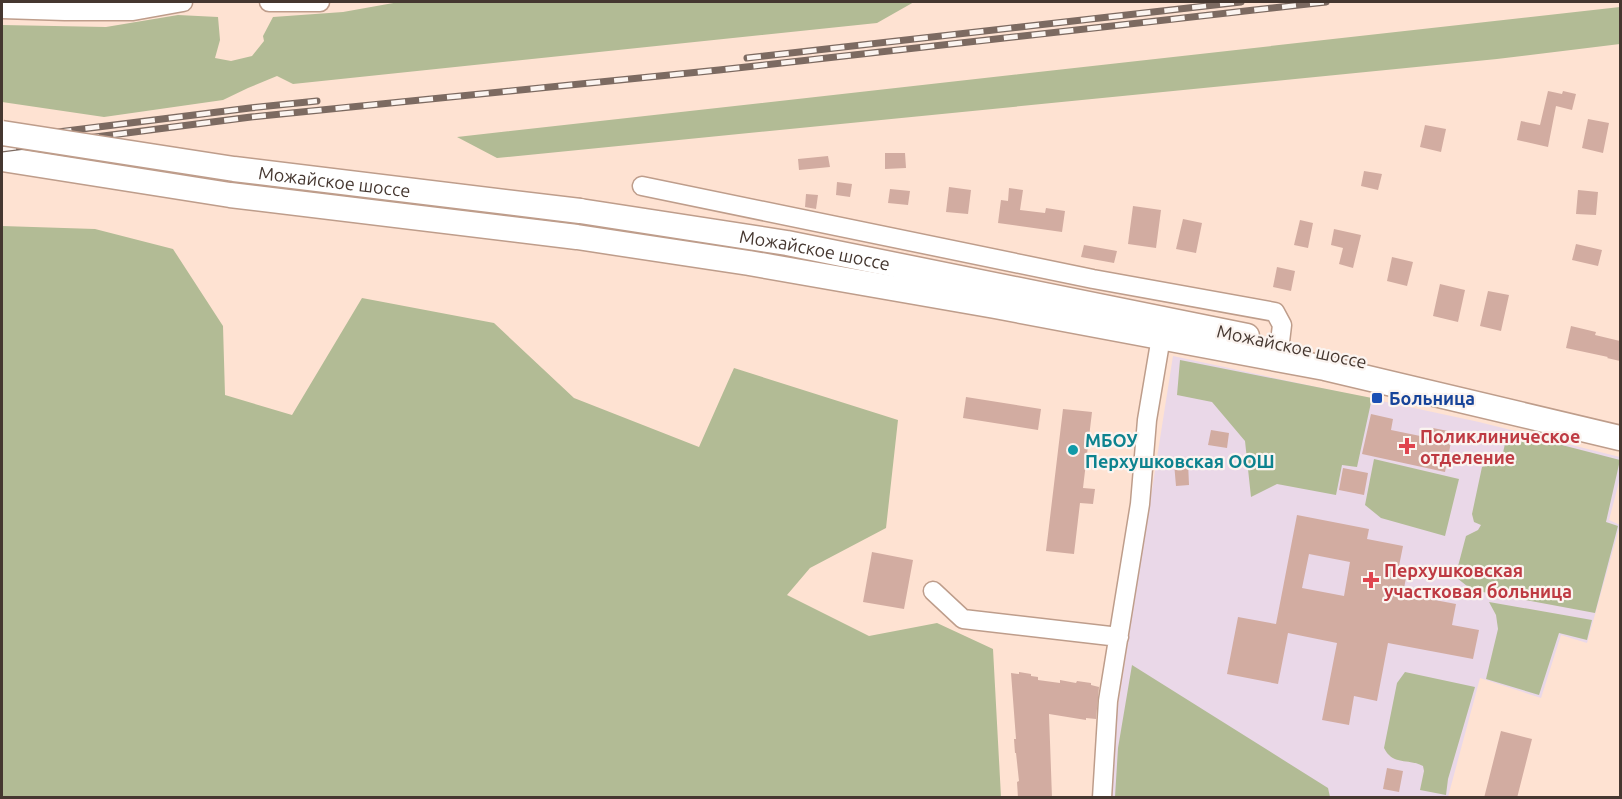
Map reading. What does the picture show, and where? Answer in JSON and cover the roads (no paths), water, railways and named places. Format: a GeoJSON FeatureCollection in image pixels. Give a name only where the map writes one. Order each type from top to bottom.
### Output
{"type":"FeatureCollection","features":[{"type":"Feature","properties":{"kind":"main road","name":"Можайское шоссе"},"geometry":{"type":"LineString","coordinates":[[2,133],[244,170],[580,211],[787,243],[1328,352],[1620,422]]}},
{"type":"Feature","properties":{"kind":"main road","name":"Можайское шоссе"},"geometry":{"type":"LineString","coordinates":[[2,159],[230,195],[577,237],[758,264],[1325,368],[1620,438]]}},
{"type":"Feature","properties":{"kind":"street"},"geometry":{"type":"LineString","coordinates":[[2,9],[65,6],[133,11],[183,2]]}},
{"type":"Feature","properties":{"kind":"street"},"geometry":{"type":"LineString","coordinates":[[269,2],[320,2]]}},
{"type":"Feature","properties":{"kind":"street"},"geometry":{"type":"LineString","coordinates":[[642,186],[1094,279],[1275,312],[1282,325],[1280,342]]}},
{"type":"Feature","properties":{"kind":"street"},"geometry":{"type":"LineString","coordinates":[[1102,798],[1108,701],[1140,504],[1147,420],[1161,337]]}},
{"type":"Feature","properties":{"kind":"street"},"geometry":{"type":"LineString","coordinates":[[933,591],[963,619],[1119,637]]}},
{"type":"Feature","properties":{"kind":"railway"},"geometry":{"type":"LineString","coordinates":[[747,58],[1241,2]]}},
{"type":"Feature","properties":{"kind":"railway"},"geometry":{"type":"LineString","coordinates":[[2,149],[251,117],[719,70],[1326,2]]}},
{"type":"Feature","properties":{"kind":"railway"},"geometry":{"type":"LineString","coordinates":[[2,139],[317,101]]}},
{"type":"Feature","properties":{"kind":"place","name":"Больница"},"geometry":{"type":"Point","coordinates":[1377,398]}},
{"type":"Feature","properties":{"kind":"place","name":"Поликлиническое отделение"},"geometry":{"type":"Point","coordinates":[1407,446]}},
{"type":"Feature","properties":{"kind":"place","name":"МБОУ Перхушковская ООШ"},"geometry":{"type":"Point","coordinates":[1073,450]}},
{"type":"Feature","properties":{"kind":"place","name":"Перхушковская участковая больница"},"geometry":{"type":"Point","coordinates":[1371,580]}}]}
